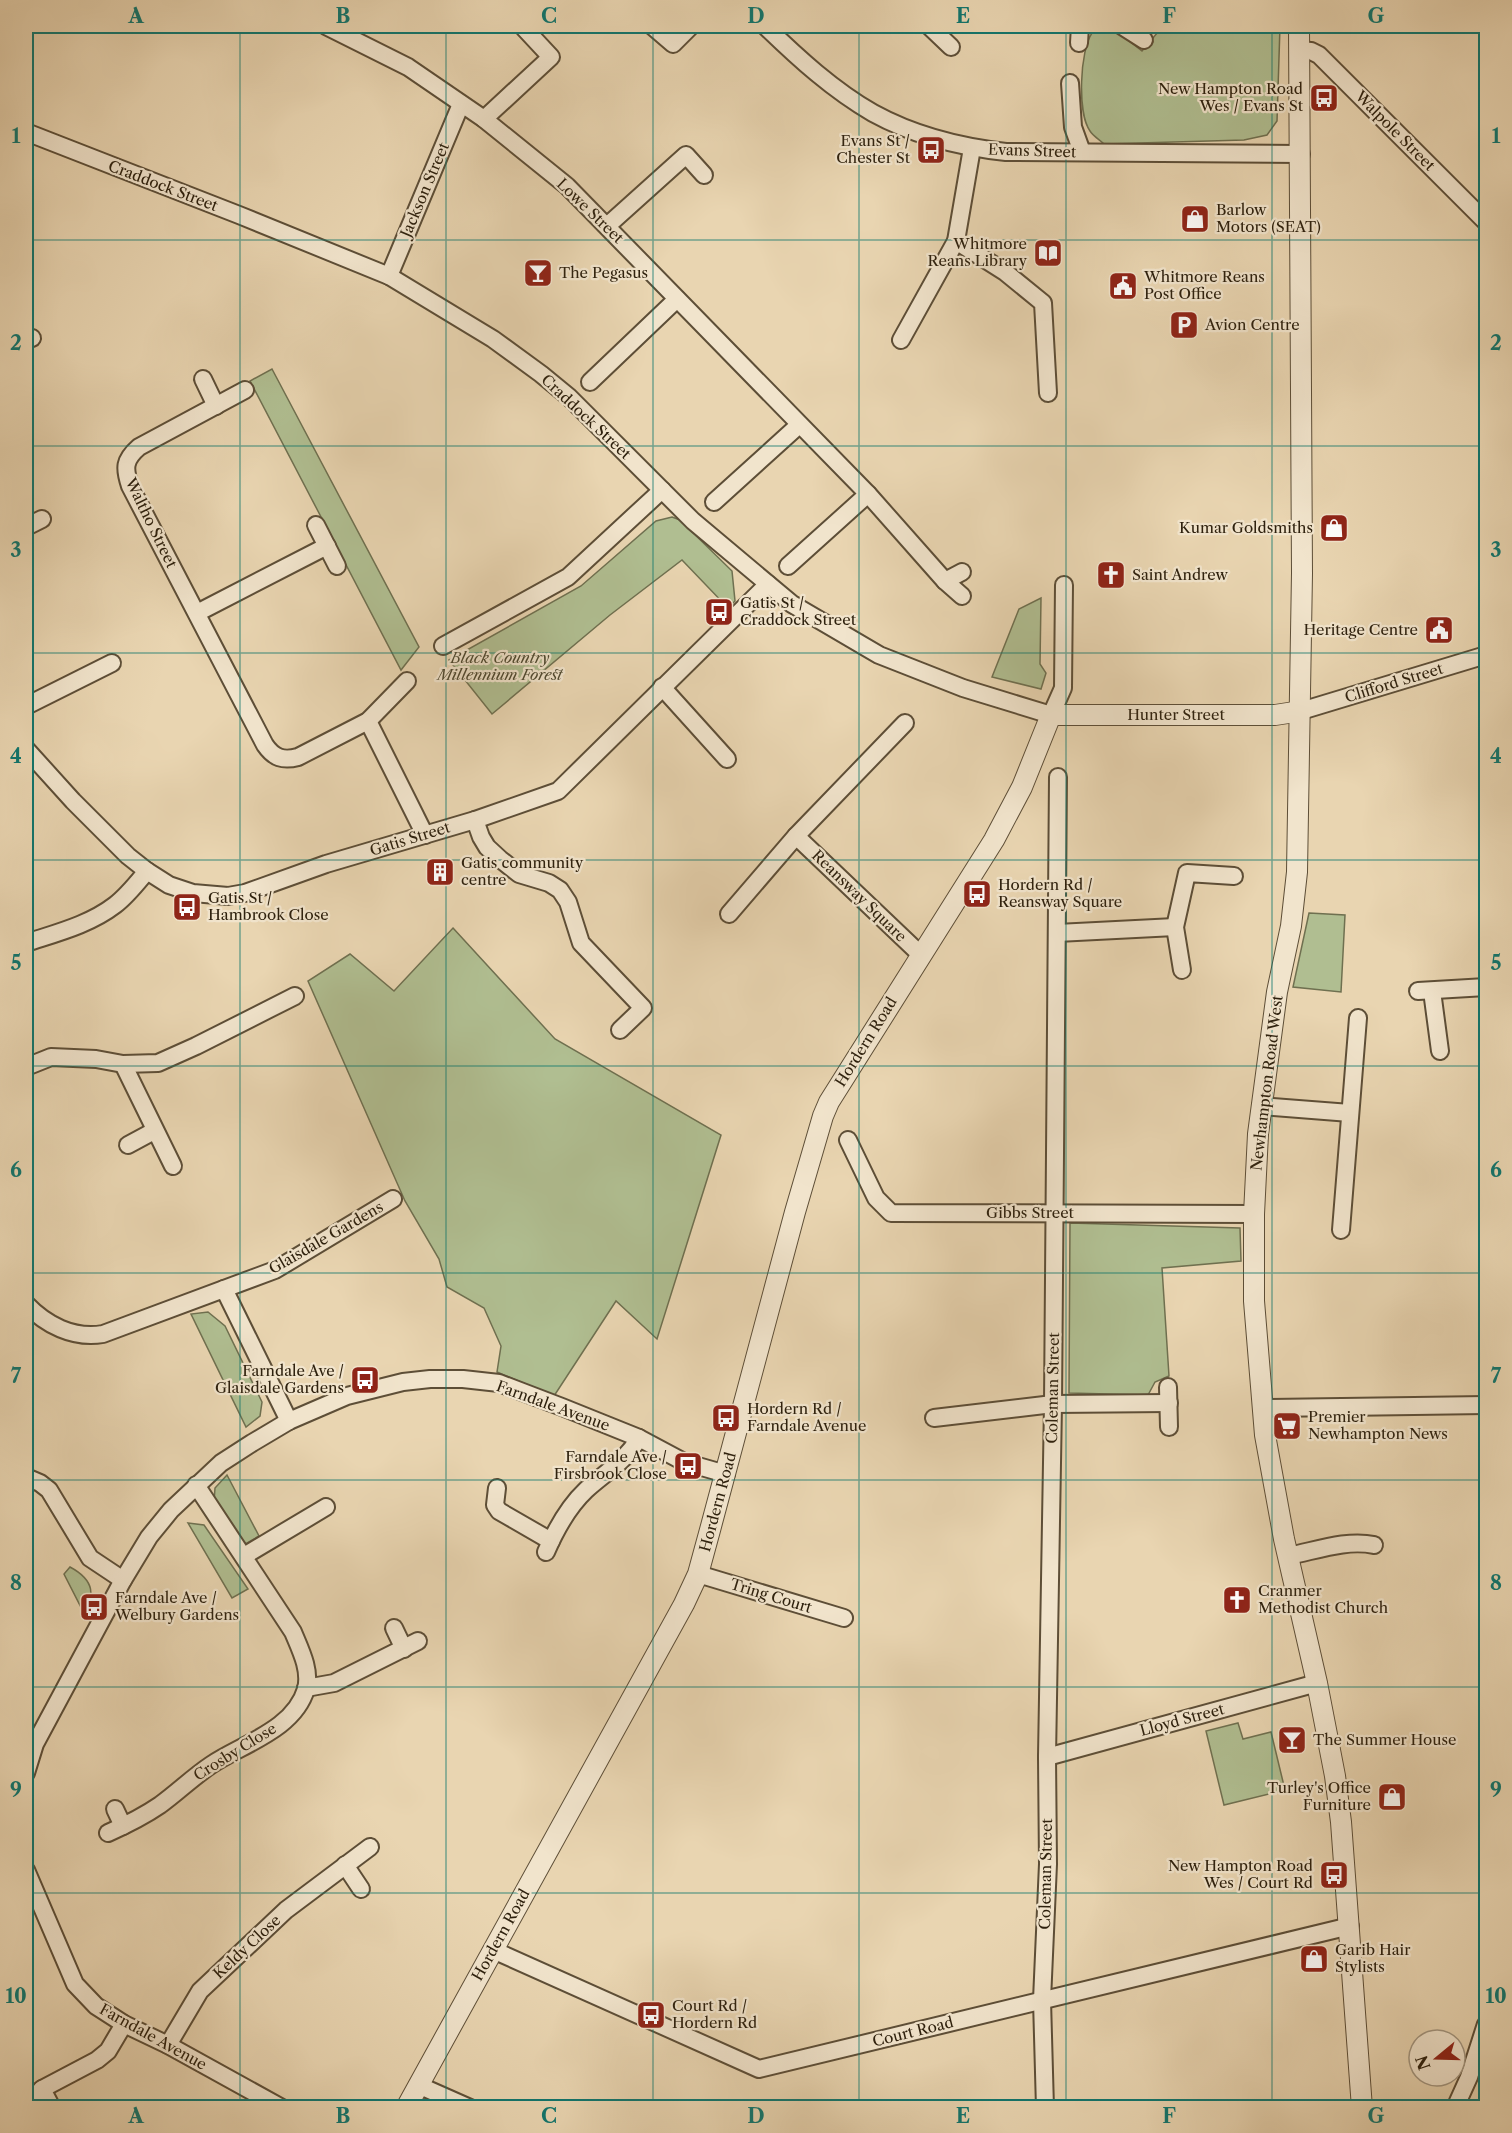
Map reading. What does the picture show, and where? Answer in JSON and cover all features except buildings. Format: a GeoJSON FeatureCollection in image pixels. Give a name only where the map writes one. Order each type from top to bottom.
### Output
{"type":"FeatureCollection","features":[{"type":"Feature","properties":{"kind":"street"},"geometry":{"type":"LineString","coordinates":[[652,26],[673,44],[692,26]]}},
{"type":"Feature","properties":{"kind":"street"},"geometry":{"type":"LineString","coordinates":[[929,26],[951,47]]}},
{"type":"Feature","properties":{"kind":"street"},"geometry":{"type":"LineString","coordinates":[[1079,43],[1080,26]]}},
{"type":"Feature","properties":{"kind":"street"},"geometry":{"type":"LineString","coordinates":[[1122,26],[1144,40]]}},
{"type":"Feature","properties":{"kind":"street","name":"Newhampton Road West"},"geometry":{"type":"LineString","coordinates":[[1299,26],[1302,561],[1297,872],[1291,926],[1277,992],[1261,1106],[1254,1214],[1254,1301],[1262,1408],[1272,1475],[1317,1683],[1340,1811],[1362,2108]]}},
{"type":"Feature","properties":{"kind":"street","name":"Lowe Street"},"geometry":{"type":"LineString","coordinates":[[333,27],[408,67],[483,119],[567,186],[868,494],[945,581],[962,596]]}},
{"type":"Feature","properties":{"kind":"street"},"geometry":{"type":"LineString","coordinates":[[483,119],[551,57],[524,28]]}},
{"type":"Feature","properties":{"kind":"street","name":"Evans Street"},"geometry":{"type":"LineString","coordinates":[[773,28],[829,84],[874,113],[921,134],[972,148],[1006,152],[1301,154]]}},
{"type":"Feature","properties":{"kind":"street","name":"Walpole Street"},"geometry":{"type":"LineString","coordinates":[[1299,51],[1311,51],[1319,55],[1486,222]]}},
{"type":"Feature","properties":{"kind":"street"},"geometry":{"type":"LineString","coordinates":[[1070,83],[1073,127],[1082,152]]}},
{"type":"Feature","properties":{"kind":"street","name":"Jackson Street"},"geometry":{"type":"LineString","coordinates":[[389,276],[461,104]]}},
{"type":"Feature","properties":{"kind":"street","name":"Craddock Street"},"geometry":{"type":"LineString","coordinates":[[26,132],[389,276],[474,327],[541,374],[569,397],[693,520],[792,604],[879,655],[963,688],[1051,715]]}},
{"type":"Feature","properties":{"kind":"street"},"geometry":{"type":"LineString","coordinates":[[901,340],[956,241],[972,148]]}},
{"type":"Feature","properties":{"kind":"street"},"geometry":{"type":"LineString","coordinates":[[607,226],[686,155],[704,175]]}},
{"type":"Feature","properties":{"kind":"street"},"geometry":{"type":"LineString","coordinates":[[956,241],[1005,272],[1043,303],[1048,393]]}},
{"type":"Feature","properties":{"kind":"street"},"geometry":{"type":"LineString","coordinates":[[590,382],[677,299]]}},
{"type":"Feature","properties":{"kind":"street"},"geometry":{"type":"LineString","coordinates":[[203,379],[216,406]]}},
{"type":"Feature","properties":{"kind":"street","name":"Waltho Street"},"geometry":{"type":"LineString","coordinates":[[245,390],[139,447],[126,462],[126,473],[130,486],[270,753],[279,759],[298,757],[368,721],[407,681]]}},
{"type":"Feature","properties":{"kind":"street"},"geometry":{"type":"LineString","coordinates":[[714,502],[799,425]]}},
{"type":"Feature","properties":{"kind":"street"},"geometry":{"type":"LineString","coordinates":[[443,646],[568,577],[662,490]]}},
{"type":"Feature","properties":{"kind":"street"},"geometry":{"type":"LineString","coordinates":[[788,566],[868,494]]}},
{"type":"Feature","properties":{"kind":"street"},"geometry":{"type":"LineString","coordinates":[[26,527],[42,519]]}},
{"type":"Feature","properties":{"kind":"street"},"geometry":{"type":"LineString","coordinates":[[316,525],[337,566]]}},
{"type":"Feature","properties":{"kind":"street"},"geometry":{"type":"LineString","coordinates":[[196,613],[327,546]]}},
{"type":"Feature","properties":{"kind":"street"},"geometry":{"type":"LineString","coordinates":[[945,581],[962,572]]}},
{"type":"Feature","properties":{"kind":"street","name":"Gatis Street"},"geometry":{"type":"LineString","coordinates":[[26,749],[128,856],[147,871],[169,885],[193,893],[228,896],[245,893],[326,864],[474,820],[558,791],[768,584]]}},
{"type":"Feature","properties":{"kind":"street"},"geometry":{"type":"LineString","coordinates":[[1051,715],[1063,688],[1064,585]]}},
{"type":"Feature","properties":{"kind":"street","name":"Clifford Street"},"geometry":{"type":"LineString","coordinates":[[1301,711],[1486,655]]}},
{"type":"Feature","properties":{"kind":"street"},"geometry":{"type":"LineString","coordinates":[[26,706],[112,663]]}},
{"type":"Feature","properties":{"kind":"street"},"geometry":{"type":"LineString","coordinates":[[662,687],[727,759]]}},
{"type":"Feature","properties":{"kind":"street","name":"Hunter Street"},"geometry":{"type":"LineString","coordinates":[[1051,715],[1275,715],[1301,711]]}},
{"type":"Feature","properties":{"kind":"street","name":"Hordern Road"},"geometry":{"type":"LineString","coordinates":[[406,2108],[679,1614],[698,1574],[823,1116],[829,1102],[1010,812],[1051,715]]}},
{"type":"Feature","properties":{"kind":"street"},"geometry":{"type":"LineString","coordinates":[[368,721],[425,835]]}},
{"type":"Feature","properties":{"kind":"street"},"geometry":{"type":"LineString","coordinates":[[729,914],[796,836],[905,723]]}},
{"type":"Feature","properties":{"kind":"street","name":"Coleman Street"},"geometry":{"type":"LineString","coordinates":[[1045,2108],[1042,2000],[1048,1864],[1047,1756],[1053,1404],[1058,777]]}},
{"type":"Feature","properties":{"kind":"street"},"geometry":{"type":"LineString","coordinates":[[474,820],[487,847],[500,859],[519,874],[549,883],[560,890],[568,902],[581,943],[644,1008],[620,1030]]}},
{"type":"Feature","properties":{"kind":"street","name":"Reansway Square"},"geometry":{"type":"LineString","coordinates":[[796,836],[921,955]]}},
{"type":"Feature","properties":{"kind":"street"},"geometry":{"type":"LineString","coordinates":[[26,943],[101,914],[128,894],[147,871]]}},
{"type":"Feature","properties":{"kind":"street"},"geometry":{"type":"LineString","coordinates":[[1182,970],[1174,927],[1186,873],[1234,876]]}},
{"type":"Feature","properties":{"kind":"street"},"geometry":{"type":"LineString","coordinates":[[1057,933],[1174,927]]}},
{"type":"Feature","properties":{"kind":"street"},"geometry":{"type":"LineString","coordinates":[[1440,1051],[1425,991],[1486,987]]}},
{"type":"Feature","properties":{"kind":"street"},"geometry":{"type":"LineString","coordinates":[[26,1067],[51,1057],[96,1059],[123,1064],[158,1063],[295,996]]}},
{"type":"Feature","properties":{"kind":"street"},"geometry":{"type":"LineString","coordinates":[[1341,1230],[1358,1018]]}},
{"type":"Feature","properties":{"kind":"street"},"geometry":{"type":"LineString","coordinates":[[123,1064],[173,1166]]}},
{"type":"Feature","properties":{"kind":"street"},"geometry":{"type":"LineString","coordinates":[[1261,1106],[1350,1113]]}},
{"type":"Feature","properties":{"kind":"street"},"geometry":{"type":"LineString","coordinates":[[128,1145],[154,1131]]}},
{"type":"Feature","properties":{"kind":"street","name":"Gibbs Street"},"geometry":{"type":"LineString","coordinates":[[848,1140],[876,1198],[891,1213],[1254,1214]]}},
{"type":"Feature","properties":{"kind":"street","name":"Glaisdale Gardens"},"geometry":{"type":"LineString","coordinates":[[26,1304],[49,1324],[69,1332],[89,1336],[118,1329],[275,1270],[393,1199]]}},
{"type":"Feature","properties":{"kind":"street"},"geometry":{"type":"LineString","coordinates":[[224,1289],[289,1421]]}},
{"type":"Feature","properties":{"kind":"street","name":"Farndale Avenue"},"geometry":{"type":"LineString","coordinates":[[26,1773],[35,1744],[123,1580],[149,1537],[171,1510],[221,1463],[289,1421],[347,1396],[430,1379],[463,1379],[499,1383],[639,1438],[684,1462],[726,1474]]}},
{"type":"Feature","properties":{"kind":"street"},"geometry":{"type":"LineString","coordinates":[[934,1418],[1053,1404],[1169,1395],[1169,1427]]}},
{"type":"Feature","properties":{"kind":"street"},"geometry":{"type":"LineString","coordinates":[[1262,1408],[1486,1405]]}},
{"type":"Feature","properties":{"kind":"street"},"geometry":{"type":"LineString","coordinates":[[497,1488],[495,1505],[500,1511],[548,1546],[577,1499],[621,1462],[639,1438]]}},
{"type":"Feature","properties":{"kind":"street"},"geometry":{"type":"LineString","coordinates":[[26,1477],[49,1490],[90,1558],[123,1580]]}},
{"type":"Feature","properties":{"kind":"street"},"geometry":{"type":"LineString","coordinates":[[196,1485],[292,1632],[304,1656],[306,1688],[334,1683],[411,1645],[394,1628]]}},
{"type":"Feature","properties":{"kind":"street"},"geometry":{"type":"LineString","coordinates":[[244,1556],[326,1507]]}},
{"type":"Feature","properties":{"kind":"street"},"geometry":{"type":"LineString","coordinates":[[1288,1556],[1339,1546],[1364,1543],[1374,1545]]}},
{"type":"Feature","properties":{"kind":"street","name":"Tring Court"},"geometry":{"type":"LineString","coordinates":[[698,1574],[844,1618]]}},
{"type":"Feature","properties":{"kind":"street","name":"Lloyd Street"},"geometry":{"type":"LineString","coordinates":[[1047,1756],[1317,1683]]}},
{"type":"Feature","properties":{"kind":"street","name":"Crosby Close"},"geometry":{"type":"LineString","coordinates":[[108,1833],[161,1804],[211,1765],[276,1727],[291,1713],[306,1688]]}},
{"type":"Feature","properties":{"kind":"street"},"geometry":{"type":"LineString","coordinates":[[115,1809],[123,1826]]}},
{"type":"Feature","properties":{"kind":"street","name":"Keldy Close"},"geometry":{"type":"LineString","coordinates":[[168,2045],[200,1991],[286,1910],[370,1847]]}},
{"type":"Feature","properties":{"kind":"street"},"geometry":{"type":"LineString","coordinates":[[345,1864],[361,1889]]}},
{"type":"Feature","properties":{"kind":"street","name":"Farndale Avenue"},"geometry":{"type":"LineString","coordinates":[[26,1870],[33,1911],[75,1984],[96,2006],[124,2024],[168,2045],[282,2108]]}},
{"type":"Feature","properties":{"kind":"street","name":"Court Road"},"geometry":{"type":"LineString","coordinates":[[493,1950],[759,2069],[1350,1926]]}},
{"type":"Feature","properties":{"kind":"street"},"geometry":{"type":"LineString","coordinates":[[26,2106],[42,2089],[97,2060],[108,2051],[124,2024]]}},
{"type":"Feature","properties":{"kind":"street"},"geometry":{"type":"LineString","coordinates":[[1455,2108],[1469,2077],[1486,2024]]}},
{"type":"Feature","properties":{"kind":"street"},"geometry":{"type":"LineString","coordinates":[[418,2085],[470,2108]]}},
{"type":"Feature","properties":{"kind":"street"},"geometry":{"type":"LineString","coordinates":[[42,2089],[52,2108]]}},
{"type":"Feature","properties":{"kind":"green space"},"geometry":{"type":"Polygon","coordinates":[[[1163,26],[1280,26],[1277,121],[1267,135],[1244,140],[1104,144],[1093,135],[1086,122],[1082,97],[1085,53],[1092,33],[1115,30],[1142,51],[1163,26]]]}},
{"type":"Feature","properties":{"kind":"green space"},"geometry":{"type":"Polygon","coordinates":[[[272,369],[419,647],[401,670],[250,381],[272,369]]]}},
{"type":"Feature","properties":{"kind":"green space","name":"Black Country Millennium Forest"},"geometry":{"type":"Polygon","coordinates":[[[672,517],[680,520],[732,571],[735,601],[728,608],[682,560],[610,615],[492,714],[449,660],[581,586],[656,521],[672,517]]]}},
{"type":"Feature","properties":{"kind":"green space"},"geometry":{"type":"Polygon","coordinates":[[[1041,598],[1040,664],[1046,673],[1041,689],[992,677],[1019,609],[1041,598]]]}},
{"type":"Feature","properties":{"kind":"green space"},"geometry":{"type":"Polygon","coordinates":[[[1309,913],[1345,915],[1341,992],[1293,987],[1309,913]]]}},
{"type":"Feature","properties":{"kind":"green space"},"geometry":{"type":"Polygon","coordinates":[[[453,928],[555,1039],[721,1135],[657,1339],[616,1301],[554,1396],[497,1372],[501,1346],[484,1308],[447,1287],[439,1259],[405,1201],[308,981],[350,954],[394,991],[453,928]]]}},
{"type":"Feature","properties":{"kind":"green space"},"geometry":{"type":"Polygon","coordinates":[[[1070,1223],[1240,1228],[1241,1261],[1162,1268],[1169,1376],[1155,1382],[1148,1395],[1069,1393],[1070,1223]]]}},
{"type":"Feature","properties":{"kind":"green space"},"geometry":{"type":"Polygon","coordinates":[[[208,1312],[225,1326],[262,1402],[260,1416],[246,1427],[191,1314],[208,1312]]]}},
{"type":"Feature","properties":{"kind":"green space"},"geometry":{"type":"Polygon","coordinates":[[[227,1475],[259,1536],[242,1546],[214,1502],[215,1488],[227,1475]]]}},
{"type":"Feature","properties":{"kind":"green space"},"geometry":{"type":"Polygon","coordinates":[[[188,1523],[204,1525],[248,1589],[232,1598],[188,1523]]]}},
{"type":"Feature","properties":{"kind":"green space"},"geometry":{"type":"Polygon","coordinates":[[[70,1567],[84,1578],[90,1589],[91,1602],[87,1619],[64,1574],[70,1567]]]}},
{"type":"Feature","properties":{"kind":"green space"},"geometry":{"type":"Polygon","coordinates":[[[1238,1723],[1243,1739],[1271,1732],[1285,1790],[1224,1805],[1206,1731],[1238,1723]]]}},
{"type":"Feature","properties":{"kind":"place","name":"New Hampton Road Wes / Evans St"},"geometry":{"type":"Point","coordinates":[1324,98]}},
{"type":"Feature","properties":{"kind":"place","name":"Evans St / Chester St"},"geometry":{"type":"Point","coordinates":[931,150]}},
{"type":"Feature","properties":{"kind":"place","name":"Barlow Motors (SEAT)"},"geometry":{"type":"Point","coordinates":[1195,219]}},
{"type":"Feature","properties":{"kind":"place","name":"Whitmore Reans Library"},"geometry":{"type":"Point","coordinates":[1048,253]}},
{"type":"Feature","properties":{"kind":"place","name":"The Pegasus"},"geometry":{"type":"Point","coordinates":[538,273]}},
{"type":"Feature","properties":{"kind":"place","name":"Whitmore Reans Post Office"},"geometry":{"type":"Point","coordinates":[1123,286]}},
{"type":"Feature","properties":{"kind":"place","name":"Avion Centre"},"geometry":{"type":"Point","coordinates":[1184,325]}},
{"type":"Feature","properties":{"kind":"place","name":"Kumar Goldsmiths"},"geometry":{"type":"Point","coordinates":[1334,528]}},
{"type":"Feature","properties":{"kind":"place","name":"Saint Andrew"},"geometry":{"type":"Point","coordinates":[1111,575]}},
{"type":"Feature","properties":{"kind":"place","name":"Gatis St / Craddock Street"},"geometry":{"type":"Point","coordinates":[719,612]}},
{"type":"Feature","properties":{"kind":"place","name":"Heritage Centre"},"geometry":{"type":"Point","coordinates":[1439,630]}},
{"type":"Feature","properties":{"kind":"place","name":"Gatis community centre"},"geometry":{"type":"Point","coordinates":[440,872]}},
{"type":"Feature","properties":{"kind":"place","name":"Hordern Rd / Reansway Square"},"geometry":{"type":"Point","coordinates":[977,894]}},
{"type":"Feature","properties":{"kind":"place","name":"Gatis St / Hambrook Close"},"geometry":{"type":"Point","coordinates":[187,907]}},
{"type":"Feature","properties":{"kind":"place","name":"Farndale Ave / Glaisdale Gardens"},"geometry":{"type":"Point","coordinates":[365,1380]}},
{"type":"Feature","properties":{"kind":"place","name":"Hordern Rd / Farndale Avenue"},"geometry":{"type":"Point","coordinates":[726,1418]}},
{"type":"Feature","properties":{"kind":"place","name":"Premier Newhampton News"},"geometry":{"type":"Point","coordinates":[1287,1426]}},
{"type":"Feature","properties":{"kind":"place","name":"Farndale Ave / Firsbrook Close"},"geometry":{"type":"Point","coordinates":[688,1466]}},
{"type":"Feature","properties":{"kind":"place","name":"Cranmer Methodist Church"},"geometry":{"type":"Point","coordinates":[1237,1600]}},
{"type":"Feature","properties":{"kind":"place","name":"Farndale Ave / Welbury Gardens"},"geometry":{"type":"Point","coordinates":[94,1607]}},
{"type":"Feature","properties":{"kind":"place","name":"The Summer House"},"geometry":{"type":"Point","coordinates":[1292,1740]}},
{"type":"Feature","properties":{"kind":"place","name":"Turley's Office Furniture"},"geometry":{"type":"Point","coordinates":[1392,1797]}},
{"type":"Feature","properties":{"kind":"place","name":"New Hampton Road Wes / Court Rd"},"geometry":{"type":"Point","coordinates":[1334,1875]}},
{"type":"Feature","properties":{"kind":"place","name":"Garib Hair Stylists"},"geometry":{"type":"Point","coordinates":[1314,1959]}},
{"type":"Feature","properties":{"kind":"place","name":"Court Rd / Hordern Rd"},"geometry":{"type":"Point","coordinates":[651,2015]}}]}
